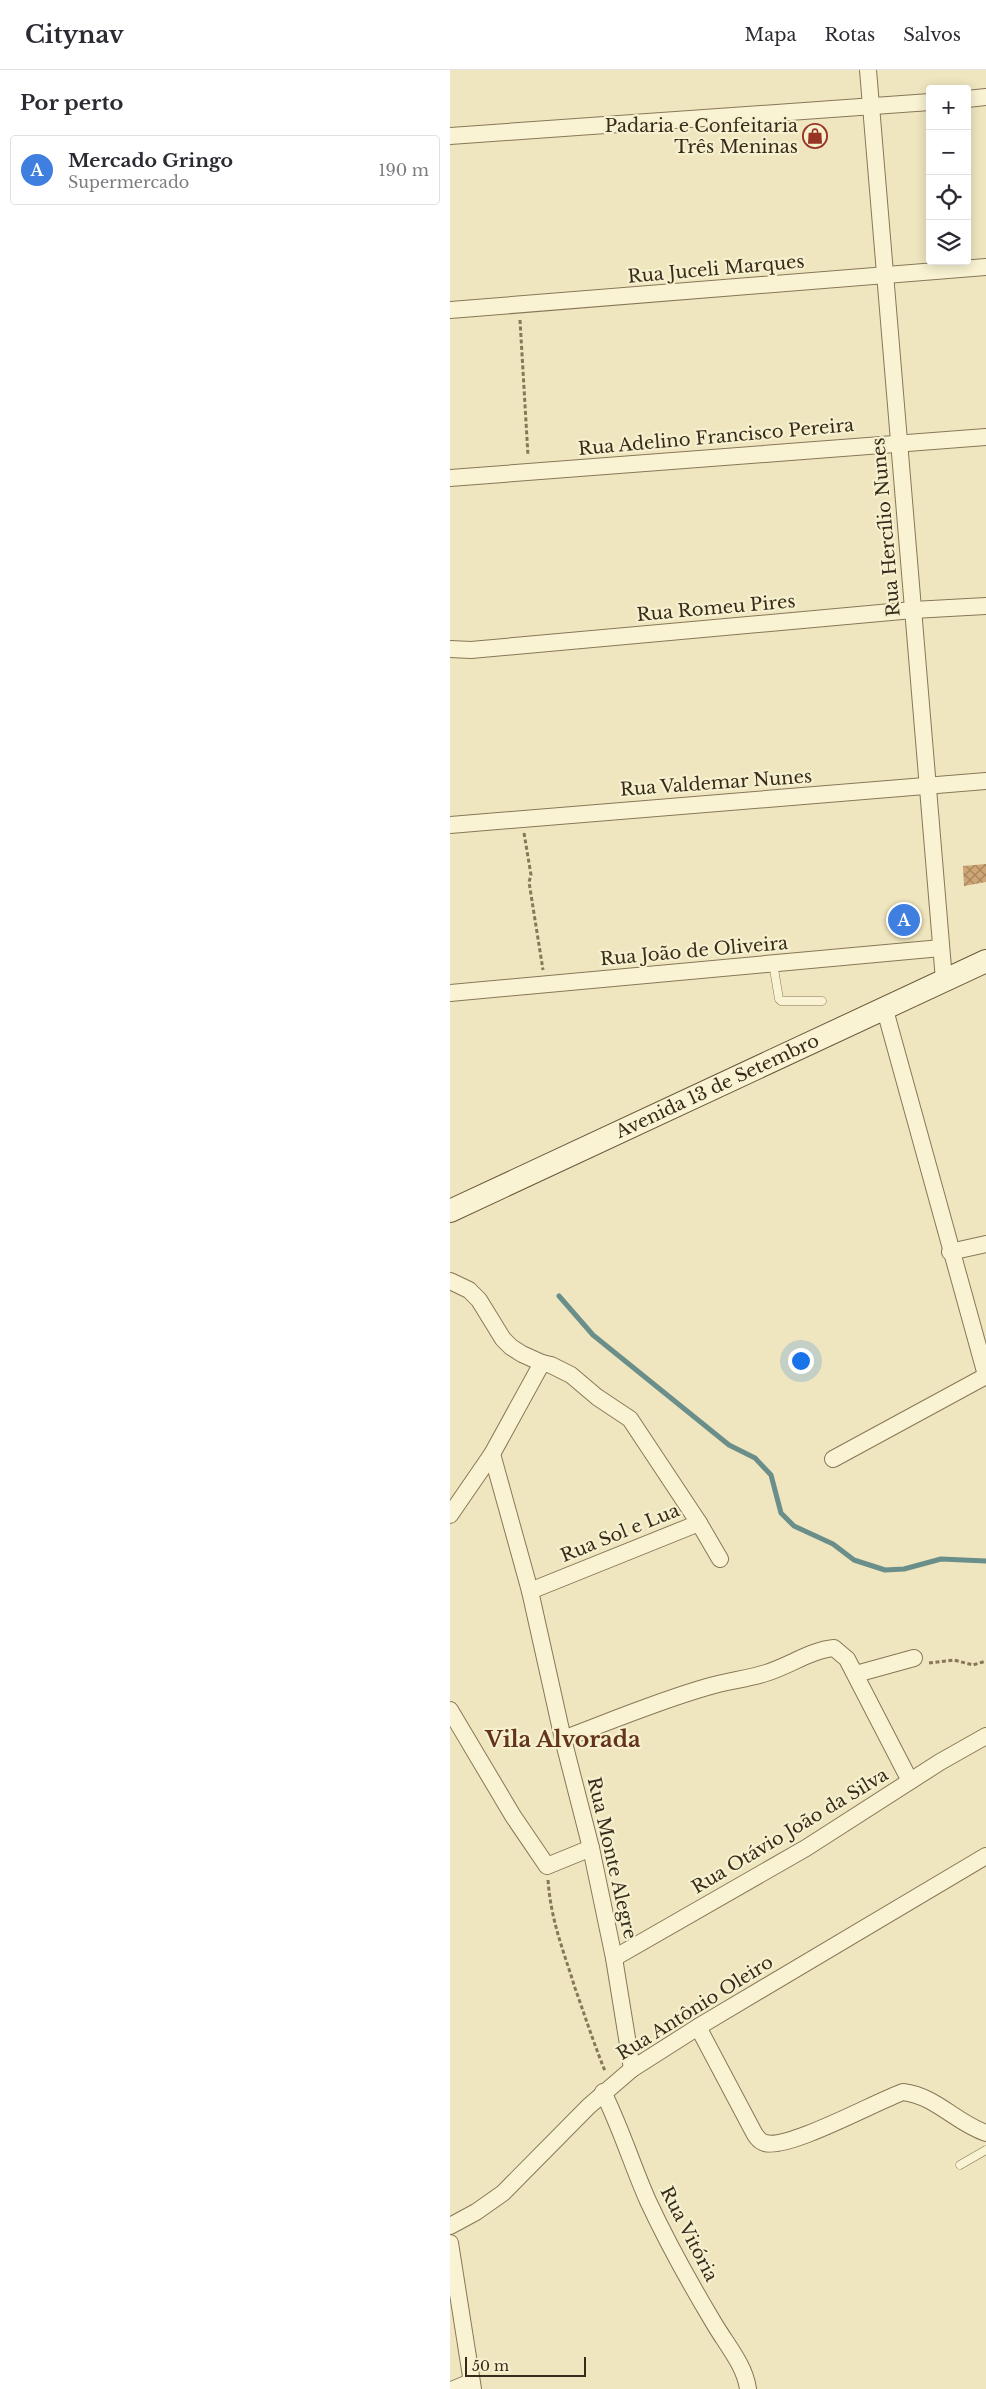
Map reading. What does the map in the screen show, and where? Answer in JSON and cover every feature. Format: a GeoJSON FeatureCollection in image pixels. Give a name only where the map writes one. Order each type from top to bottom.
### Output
{"type":"FeatureCollection","features":[{"type":"Feature","properties":{"kind":"main road","name":"Avenida 13 de Setembro"},"geometry":{"type":"LineString","coordinates":[[450,1211],[885,1010],[986,961]]}},
{"type":"Feature","properties":{"kind":"street","name":"Rua Hercílio Nunes"},"geometry":{"type":"LineString","coordinates":[[868,70],[944,980]]}},
{"type":"Feature","properties":{"kind":"street"},"geometry":{"type":"LineString","coordinates":[[971,99],[986,97]]}},
{"type":"Feature","properties":{"kind":"street"},"geometry":{"type":"LineString","coordinates":[[450,136],[926,102]]}},
{"type":"Feature","properties":{"kind":"street","name":"Rua Juceli Marques"},"geometry":{"type":"LineString","coordinates":[[450,310],[986,267]]}},
{"type":"Feature","properties":{"kind":"street","name":"Rua Adelino Francisco Pereira"},"geometry":{"type":"LineString","coordinates":[[450,478],[899,442],[986,437]]}},
{"type":"Feature","properties":{"kind":"street","name":"Rua Romeu Pires"},"geometry":{"type":"LineString","coordinates":[[450,649],[470,650],[913,610],[986,606]]}},
{"type":"Feature","properties":{"kind":"street","name":"Rua Valdemar Nunes"},"geometry":{"type":"LineString","coordinates":[[450,825],[986,781]]}},
{"type":"Feature","properties":{"kind":"street","name":"Rua João de Oliveira"},"geometry":{"type":"LineString","coordinates":[[450,993],[941,948]]}},
{"type":"Feature","properties":{"kind":"street"},"geometry":{"type":"LineString","coordinates":[[834,1459],[986,1375],[950,1252],[885,1010]]}},
{"type":"Feature","properties":{"kind":"street"},"geometry":{"type":"LineString","coordinates":[[950,1252],[986,1244]]}},
{"type":"Feature","properties":{"kind":"street","name":"Rua Sol e Lua"},"geometry":{"type":"LineString","coordinates":[[450,1281],[469,1290],[479,1300],[503,1339],[511,1347],[542,1363],[551,1364],[571,1375],[603,1401],[630,1419],[700,1522],[530,1591]]}},
{"type":"Feature","properties":{"kind":"street"},"geometry":{"type":"LineString","coordinates":[[450,1515],[492,1454],[542,1363]]}},
{"type":"Feature","properties":{"kind":"street","name":"Rua Monte Alegre"},"geometry":{"type":"LineString","coordinates":[[492,1454],[530,1591],[563,1739],[592,1848],[614,1958],[632,2069]]}},
{"type":"Feature","properties":{"kind":"street"},"geometry":{"type":"LineString","coordinates":[[700,1522],[720,1559]]}},
{"type":"Feature","properties":{"kind":"street"},"geometry":{"type":"LineString","coordinates":[[563,1739],[708,1687],[782,1668],[825,1649],[834,1648],[841,1652],[856,1674],[910,1781]]}},
{"type":"Feature","properties":{"kind":"street"},"geometry":{"type":"LineString","coordinates":[[856,1674],[914,1658]]}},
{"type":"Feature","properties":{"kind":"street"},"geometry":{"type":"LineString","coordinates":[[450,1710],[513,1816],[547,1866],[592,1848]]}},
{"type":"Feature","properties":{"kind":"street","name":"Rua Otávio João da Silva"},"geometry":{"type":"LineString","coordinates":[[614,1958],[806,1848],[910,1781],[986,1736]]}},
{"type":"Feature","properties":{"kind":"street","name":"Rua Antônio Oleiro"},"geometry":{"type":"LineString","coordinates":[[450,2226],[476,2212],[518,2180],[607,2089],[632,2069],[698,2027],[986,1856]]}},
{"type":"Feature","properties":{"kind":"street"},"geometry":{"type":"LineString","coordinates":[[698,2027],[752,2129],[759,2140],[766,2143],[794,2139],[903,2092],[918,2094],[933,2101],[974,2128],[986,2133]]}},
{"type":"Feature","properties":{"kind":"street","name":"Rua Vitória"},"geometry":{"type":"LineString","coordinates":[[607,2089],[614,2115],[638,2177],[664,2234],[742,2371],[748,2389]]}},
{"type":"Feature","properties":{"kind":"street"},"geometry":{"type":"LineString","coordinates":[[450,2243],[472,2386],[454,2389]]}},
{"type":"Feature","properties":{"kind":"lane"},"geometry":{"type":"LineString","coordinates":[[773,964],[779,998],[782,1001],[822,1001]]}},
{"type":"Feature","properties":{"kind":"lane"},"geometry":{"type":"LineString","coordinates":[[960,2165],[986,2150]]}},
{"type":"Feature","properties":{"kind":"path"},"geometry":{"type":"LineString","coordinates":[[520,305],[529,472]]}},
{"type":"Feature","properties":{"kind":"path"},"geometry":{"type":"LineString","coordinates":[[521,818],[531,876],[529,882],[546,985]]}},
{"type":"Feature","properties":{"kind":"path"},"geometry":{"type":"LineString","coordinates":[[914,1658],[933,1663],[954,1660],[973,1664],[986,1661]]}},
{"type":"Feature","properties":{"kind":"path"},"geometry":{"type":"LineString","coordinates":[[547,1866],[550,1909],[554,1924],[607,2089]]}},
{"type":"Feature","properties":{"kind":"building"},"geometry":{"type":"Polygon","coordinates":[[[986,864],[986,882],[964,886],[963,866],[986,864]]]}},
{"type":"Feature","properties":{"kind":"waterway"},"geometry":{"type":"LineString","coordinates":[[559,1296],[593,1335],[729,1445],[755,1458],[771,1475],[781,1513],[794,1526],[833,1544],[854,1560],[885,1570],[904,1569],[941,1559],[986,1561]]}},
{"type":"Feature","properties":{"kind":"place","name":"Padaria e Confeitaria Três Meninas"},"geometry":{"type":"Point","coordinates":[815,136]}},
{"type":"Feature","properties":{"kind":"place","name":"Mercado Gringo"},"geometry":{"type":"Point","coordinates":[904,920]}},
{"type":"Feature","properties":{"kind":"district","name":"Vila Alvorada"},"geometry":{"type":"Point","coordinates":[563,1739]}}]}
